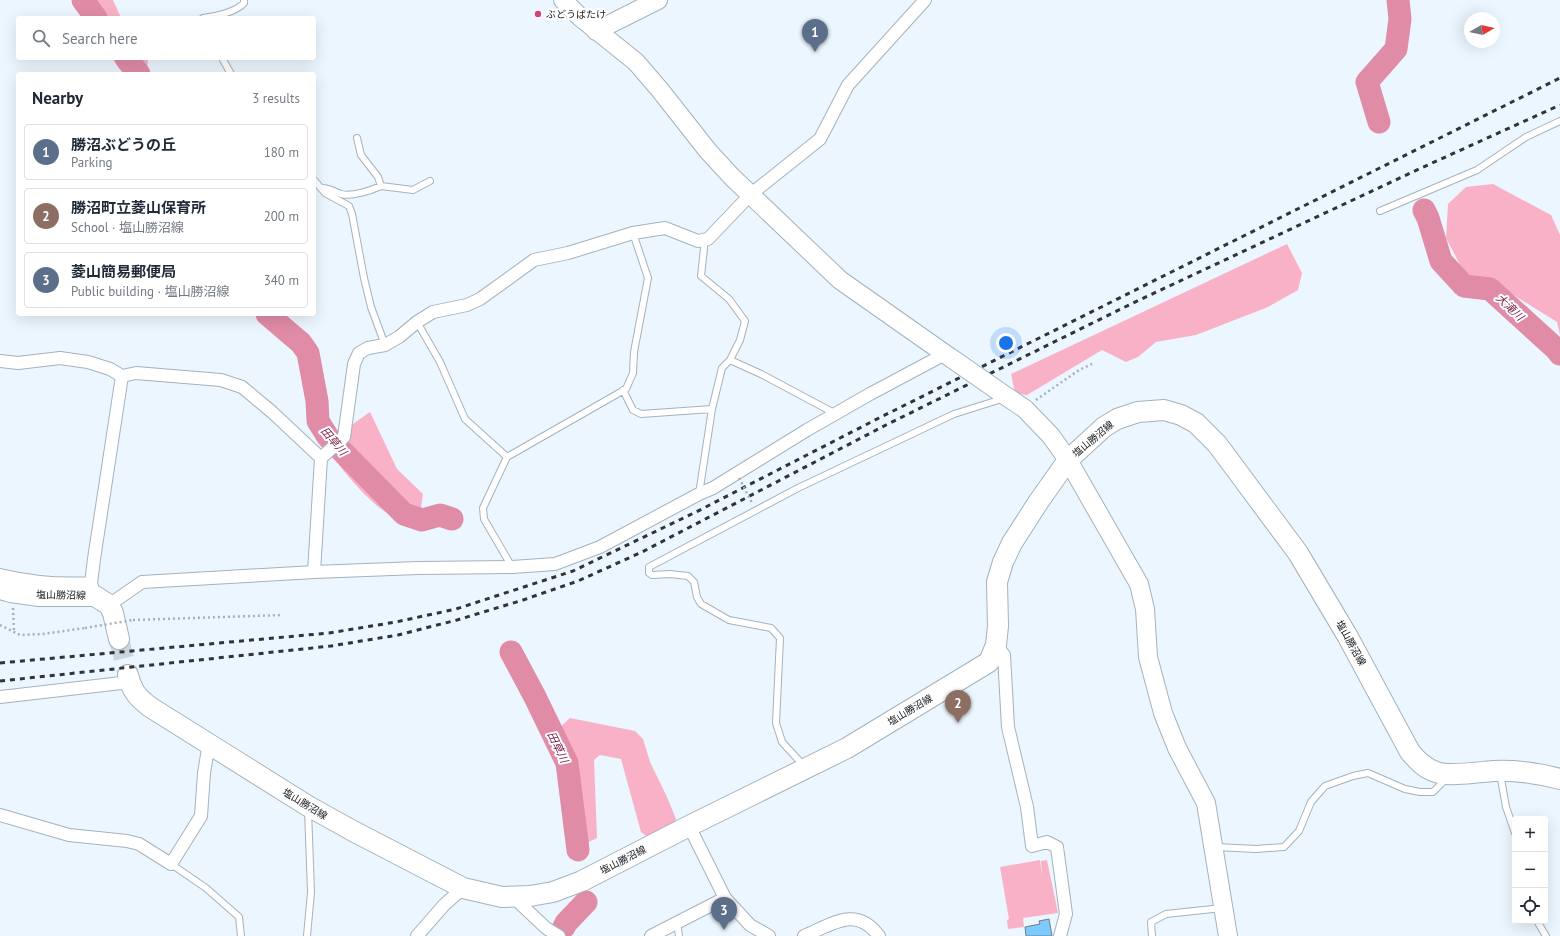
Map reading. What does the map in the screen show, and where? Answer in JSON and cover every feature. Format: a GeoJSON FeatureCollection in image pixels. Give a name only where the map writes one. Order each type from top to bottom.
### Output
{"type":"FeatureCollection","features":[{"type":"Feature","properties":{"kind":"main road","name":"塩山勝沼線"},"geometry":{"type":"LineString","coordinates":[[129,679],[133,691],[142,701],[308,806],[463,888],[502,897],[530,896],[552,892],[582,881],[847,748],[989,662],[996,645],[998,626],[998,582],[1003,562],[1012,543],[1039,501],[1068,460],[1104,427],[1117,419],[1138,412],[1164,410],[1180,414],[1196,423],[1217,444],[1298,553],[1348,637],[1410,752],[1423,766],[1437,773],[1450,774],[1499,771],[1538,774],[1560,778]]}},
{"type":"Feature","properties":{"kind":"main road","name":"塩山勝沼線"},"geometry":{"type":"LineString","coordinates":[[7,595],[11,592],[38,596],[98,595]]}},
{"type":"Feature","properties":{"kind":"main road"},"geometry":{"type":"LineString","coordinates":[[98,595],[113,613],[119,639]]}},
{"type":"Feature","properties":{"kind":"street"},"geometry":{"type":"LineString","coordinates":[[563,0],[596,31],[636,62],[708,151],[750,195],[840,280],[1025,409],[1051,436],[1068,460],[1139,584],[1145,609],[1148,657],[1163,713],[1177,748],[1206,803],[1228,936]]}},
{"type":"Feature","properties":{"kind":"street"},"geometry":{"type":"LineString","coordinates":[[596,31],[658,0]]}},
{"type":"Feature","properties":{"kind":"street"},"geometry":{"type":"LineString","coordinates":[[314,572],[322,458],[344,437],[354,364],[359,353],[368,348],[385,345],[399,337],[417,322],[433,312],[467,305],[480,300],[534,260],[568,253],[633,233],[665,228],[698,241],[705,239],[716,230],[750,195],[820,139],[848,86],[925,0]]}},
{"type":"Feature","properties":{"kind":"street"},"geometry":{"type":"LineString","coordinates":[[0,575],[26,581],[60,584],[98,595],[142,582],[314,572],[418,568],[512,567],[555,564],[600,547],[713,488],[836,414],[948,356]]}},
{"type":"Feature","properties":{"kind":"street"},"geometry":{"type":"LineString","coordinates":[[0,361],[18,363],[60,358],[88,362],[110,369],[122,376],[136,373],[221,380],[242,387],[272,412],[322,458]]}},
{"type":"Feature","properties":{"kind":"street"},"geometry":{"type":"LineString","coordinates":[[98,595],[122,376]]}},
{"type":"Feature","properties":{"kind":"street"},"geometry":{"type":"LineString","coordinates":[[996,645],[1004,655],[1008,727],[1027,807],[1032,846],[1047,842],[1057,847],[1066,914],[1060,936]]}},
{"type":"Feature","properties":{"kind":"street"},"geometry":{"type":"LineString","coordinates":[[0,698],[129,679]]}},
{"type":"Feature","properties":{"kind":"street"},"geometry":{"type":"LineString","coordinates":[[0,815],[69,835],[128,841],[139,844],[172,864],[201,816],[204,773],[210,743]]}},
{"type":"Feature","properties":{"kind":"street"},"geometry":{"type":"LineString","coordinates":[[689,826],[724,898],[750,925],[769,936]]}},
{"type":"Feature","properties":{"kind":"street"},"geometry":{"type":"LineString","coordinates":[[416,936],[444,905],[463,888]]}},
{"type":"Feature","properties":{"kind":"street"},"geometry":{"type":"LineString","coordinates":[[514,897],[546,928],[559,936]]}},
{"type":"Feature","properties":{"kind":"street"},"geometry":{"type":"LineString","coordinates":[[651,936],[724,898]]}},
{"type":"Feature","properties":{"kind":"street"},"geometry":{"type":"LineString","coordinates":[[804,936],[847,919],[858,919],[872,926],[879,936]]}},
{"type":"Feature","properties":{"kind":"lane"},"geometry":{"type":"LineString","coordinates":[[212,16],[240,7],[244,4],[244,0]]}},
{"type":"Feature","properties":{"kind":"lane"},"geometry":{"type":"LineString","coordinates":[[223,60],[230,72]]}},
{"type":"Feature","properties":{"kind":"lane"},"geometry":{"type":"LineString","coordinates":[[1380,211],[1477,170],[1526,137],[1560,121]]}},
{"type":"Feature","properties":{"kind":"lane"},"geometry":{"type":"LineString","coordinates":[[357,138],[361,155],[378,177],[381,186]]}},
{"type":"Feature","properties":{"kind":"lane"},"geometry":{"type":"LineString","coordinates":[[321,188],[330,188],[339,194],[371,191],[381,186],[413,190],[430,181]]}},
{"type":"Feature","properties":{"kind":"lane"},"geometry":{"type":"LineString","coordinates":[[316,182],[325,193],[349,206],[352,214],[367,292],[385,345]]}},
{"type":"Feature","properties":{"kind":"lane"},"geometry":{"type":"LineString","coordinates":[[512,567],[484,519],[483,508],[507,457],[626,388],[633,373],[634,352],[648,278],[633,233]]}},
{"type":"Feature","properties":{"kind":"lane"},"geometry":{"type":"LineString","coordinates":[[699,494],[712,409],[722,368],[730,360],[740,340],[745,321],[729,299],[701,276],[705,239]]}},
{"type":"Feature","properties":{"kind":"lane"},"geometry":{"type":"LineString","coordinates":[[417,322],[440,362],[465,419],[507,457]]}},
{"type":"Feature","properties":{"kind":"lane"},"geometry":{"type":"LineString","coordinates":[[730,360],[761,374],[836,414]]}},
{"type":"Feature","properties":{"kind":"lane"},"geometry":{"type":"LineString","coordinates":[[623,390],[633,410],[641,414],[712,409]]}},
{"type":"Feature","properties":{"kind":"lane"},"geometry":{"type":"LineString","coordinates":[[806,768],[782,742],[776,723],[780,638],[771,628],[730,620],[701,604],[697,598],[694,582],[688,576],[670,574],[652,575],[649,573],[649,567],[798,488],[954,414],[1003,394]]}},
{"type":"Feature","properties":{"kind":"lane"},"geometry":{"type":"LineString","coordinates":[[1499,771],[1506,807],[1512,824]]}},
{"type":"Feature","properties":{"kind":"lane"},"geometry":{"type":"LineString","coordinates":[[1214,847],[1256,849],[1284,847],[1299,831],[1311,802],[1325,786],[1353,776],[1368,773],[1405,789],[1420,792],[1433,792],[1450,774]]}},
{"type":"Feature","properties":{"kind":"lane"},"geometry":{"type":"LineString","coordinates":[[307,936],[310,892],[308,806]]}},
{"type":"Feature","properties":{"kind":"lane"},"geometry":{"type":"LineString","coordinates":[[172,864],[206,888],[239,918],[241,936]]}},
{"type":"Feature","properties":{"kind":"lane"},"geometry":{"type":"LineString","coordinates":[[1152,936],[1151,922],[1166,914],[1224,908]]}},
{"type":"Feature","properties":{"kind":"lane"},"geometry":{"type":"LineString","coordinates":[[677,923],[679,936]]}},
{"type":"Feature","properties":{"kind":"lane"},"geometry":{"type":"LineString","coordinates":[[1539,924],[1546,936]]}},
{"type":"Feature","properties":{"kind":"path"},"geometry":{"type":"LineString","coordinates":[[1025,409],[1067,378],[1092,364]]}},
{"type":"Feature","properties":{"kind":"path"},"geometry":{"type":"LineString","coordinates":[[738,478],[752,503]]}},
{"type":"Feature","properties":{"kind":"path"},"geometry":{"type":"LineString","coordinates":[[7,595],[14,632]]}},
{"type":"Feature","properties":{"kind":"path"},"geometry":{"type":"LineString","coordinates":[[0,626],[20,635],[43,634],[133,620],[282,615]]}},
{"type":"Feature","properties":{"kind":"shaded area"},"geometry":{"type":"Polygon","coordinates":[[[72,0],[113,0],[120,16],[84,16],[72,0]]]}},
{"type":"Feature","properties":{"kind":"shaded area"},"geometry":{"type":"Polygon","coordinates":[[[113,60],[148,60],[147,70],[148,72],[122,72],[113,60]]]}},
{"type":"Feature","properties":{"kind":"shaded area"},"geometry":{"type":"Polygon","coordinates":[[[1493,184],[1551,215],[1560,235],[1560,335],[1557,322],[1491,281],[1466,276],[1446,238],[1448,204],[1466,187],[1493,184]]]}},
{"type":"Feature","properties":{"kind":"shaded area"},"geometry":{"type":"Polygon","coordinates":[[[1287,244],[1302,273],[1298,290],[1268,307],[1196,335],[1156,342],[1138,357],[1126,362],[1102,350],[1027,395],[1015,393],[1011,374],[1287,244]]]}},
{"type":"Feature","properties":{"kind":"shaded area"},"geometry":{"type":"Polygon","coordinates":[[[370,412],[397,469],[423,494],[421,508],[417,514],[395,516],[380,508],[361,491],[333,456],[348,441],[350,426],[370,412]]]}},
{"type":"Feature","properties":{"kind":"shaded area"},"geometry":{"type":"Polygon","coordinates":[[[570,718],[635,731],[643,739],[650,762],[676,819],[673,827],[651,840],[641,832],[621,759],[600,755],[594,760],[597,838],[585,844],[564,830],[562,801],[564,746],[558,729],[570,718]]]}},
{"type":"Feature","properties":{"kind":"shaded area"},"geometry":{"type":"Polygon","coordinates":[[[1040,860],[1042,876],[1041,861],[1047,860],[1058,913],[1023,918],[1024,927],[1008,929],[1007,920],[1009,919],[1000,867],[1040,860]]]}},
{"type":"Feature","properties":{"kind":"building"},"geometry":{"type":"Polygon","coordinates":[[[1049,919],[1052,936],[1026,936],[1025,927],[1040,924],[1039,921],[1049,919]]]}},
{"type":"Feature","properties":{"kind":"waterway","name":"田草川"},"geometry":{"type":"LineString","coordinates":[[83,0],[95,16]]}},
{"type":"Feature","properties":{"kind":"waterway","name":"大滝川"},"geometry":{"type":"LineString","coordinates":[[1379,122],[1367,82],[1396,49],[1400,19],[1398,0]]}},
{"type":"Feature","properties":{"kind":"waterway","name":"田草川"},"geometry":{"type":"LineString","coordinates":[[128,60],[137,72]]}},
{"type":"Feature","properties":{"kind":"waterway","name":"大滝川"},"geometry":{"type":"LineString","coordinates":[[1424,210],[1428,218],[1441,261],[1464,286],[1490,289],[1560,354]]}},
{"type":"Feature","properties":{"kind":"waterway","name":"田草川"},"geometry":{"type":"LineString","coordinates":[[269,316],[301,343],[308,353],[317,401],[318,421],[328,437],[404,514],[422,520],[440,515],[452,519]]}},
{"type":"Feature","properties":{"kind":"waterway","name":"田草川"},"geometry":{"type":"LineString","coordinates":[[511,652],[567,763],[578,850]]}},
{"type":"Feature","properties":{"kind":"waterway","name":"田草川"},"geometry":{"type":"LineString","coordinates":[[564,927],[586,902]]}},
{"type":"Feature","properties":{"kind":"tunnel"},"geometry":{"type":"LineString","coordinates":[[119,639],[128,675]]}},
{"type":"Feature","properties":{"kind":"railway"},"geometry":{"type":"LineString","coordinates":[[0,663],[329,633],[396,622],[456,609],[573,571],[696,512],[879,418],[1560,78]]}},
{"type":"Feature","properties":{"kind":"railway"},"geometry":{"type":"LineString","coordinates":[[0,681],[331,646],[398,635],[457,620],[523,600],[578,581],[642,552],[886,425],[1133,303],[1419,169],[1560,105]]}},
{"type":"Feature","properties":{"kind":"place","name":"ぶどうばたけ"},"geometry":{"type":"Point","coordinates":[538,14]}},
{"type":"Feature","properties":{"kind":"place","name":"勝沼ぶどうの丘"},"geometry":{"type":"Point","coordinates":[815,52]}},
{"type":"Feature","properties":{"kind":"place","name":"勝沼町立菱山保育所"},"geometry":{"type":"Point","coordinates":[958,723]}},
{"type":"Feature","properties":{"kind":"place","name":"菱山簡易郵便局"},"geometry":{"type":"Point","coordinates":[724,930]}}]}
